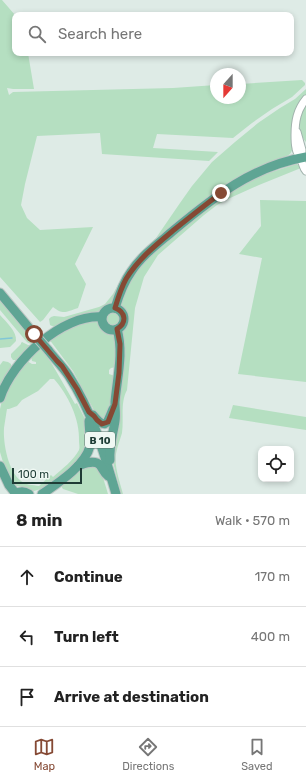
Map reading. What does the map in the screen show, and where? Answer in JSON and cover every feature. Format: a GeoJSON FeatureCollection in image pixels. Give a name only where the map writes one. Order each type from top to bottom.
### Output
{"type":"FeatureCollection","features":[{"type":"Feature","properties":{"kind":"main road"},"geometry":{"type":"LineString","coordinates":[[115,308],[123,284],[139,261],[189,217],[216,196],[238,182],[284,162],[303,157]]}},
{"type":"Feature","properties":{"kind":"main road","name":"B 10"},"geometry":{"type":"LineString","coordinates":[[0,293],[57,361],[59,367],[89,416],[116,494]]}},
{"type":"Feature","properties":{"kind":"main road"},"geometry":{"type":"LineString","coordinates":[[109,308],[115,308],[122,312],[124,318],[120,328],[112,330],[107,328],[102,317],[104,312],[109,308]]}},
{"type":"Feature","properties":{"kind":"main road"},"geometry":{"type":"LineString","coordinates":[[0,398],[8,378],[36,346],[61,327],[77,320],[102,317]]}},
{"type":"Feature","properties":{"kind":"main road"},"geometry":{"type":"LineString","coordinates":[[78,466],[91,462],[98,463],[104,473],[108,473],[110,464],[110,448],[116,416],[115,404],[120,353],[120,339],[117,329]]}},
{"type":"Feature","properties":{"kind":"main road"},"geometry":{"type":"LineString","coordinates":[[89,416],[102,424],[105,423],[109,419],[115,404]]}},
{"type":"Feature","properties":{"kind":"main road"},"geometry":{"type":"LineString","coordinates":[[42,494],[56,485],[78,466],[85,457],[90,440],[89,416]]}},
{"type":"Feature","properties":{"kind":"main road"},"geometry":{"type":"LineString","coordinates":[[0,466],[15,494],[21,492],[26,492],[29,494]]}},
{"type":"Feature","properties":{"kind":"main road","name":"B 10"},"geometry":{"type":"LineString","coordinates":[[108,473],[113,494]]}},
{"type":"Feature","properties":{"kind":"street"},"geometry":{"type":"LineString","coordinates":[[303,157],[296,150],[295,126],[297,114],[306,99]]}},
{"type":"Feature","properties":{"kind":"street"},"geometry":{"type":"LineString","coordinates":[[295,126],[302,150],[304,170],[306,171]]}},
{"type":"Feature","properties":{"kind":"street"},"geometry":{"type":"LineString","coordinates":[[299,138],[306,144]]}},
{"type":"Feature","properties":{"kind":"green space"},"geometry":{"type":"Polygon","coordinates":[[[0,0],[2,0],[12,12],[12,56],[28,56],[34,89],[7,88],[9,95],[13,92],[173,88],[210,85],[210,104],[246,104],[246,84],[302,80],[305,83],[305,85],[292,97],[272,109],[233,138],[157,134],[153,148],[218,152],[209,161],[102,154],[100,133],[37,136],[21,205],[27,218],[40,230],[93,227],[75,264],[86,284],[78,308],[62,312],[53,307],[40,322],[0,277],[0,0]]]}},
{"type":"Feature","properties":{"kind":"green space"},"geometry":{"type":"Polygon","coordinates":[[[306,89],[306,95],[300,103],[293,149],[290,154],[240,176],[168,231],[109,305],[100,311],[76,317],[56,327],[50,325],[49,319],[51,317],[64,317],[105,304],[134,260],[156,238],[192,186],[212,162],[258,123],[295,99],[306,89]]]}},
{"type":"Feature","properties":{"kind":"green space"},"geometry":{"type":"Polygon","coordinates":[[[306,105],[306,142],[301,133],[300,119],[306,105]]]}},
{"type":"Feature","properties":{"kind":"green space"},"geometry":{"type":"Polygon","coordinates":[[[297,164],[301,168],[259,185],[217,205],[158,255],[144,277],[135,308],[127,390],[123,405],[123,427],[116,454],[117,469],[123,494],[121,494],[113,462],[123,330],[126,323],[126,315],[121,307],[121,303],[126,287],[146,259],[209,205],[242,185],[265,174],[297,164]]]}},
{"type":"Feature","properties":{"kind":"green space"},"geometry":{"type":"Polygon","coordinates":[[[260,200],[306,201],[306,382],[238,374],[262,258],[239,254],[261,226],[260,200]]]}},
{"type":"Feature","properties":{"kind":"green space"},"geometry":{"type":"Polygon","coordinates":[[[0,298],[35,342],[33,344],[26,341],[0,310],[0,298]]]}},
{"type":"Feature","properties":{"kind":"green space"},"geometry":{"type":"Polygon","coordinates":[[[110,311],[116,311],[121,316],[119,325],[116,327],[110,327],[105,322],[105,316],[110,311]]]}},
{"type":"Feature","properties":{"kind":"green space"},"geometry":{"type":"Polygon","coordinates":[[[0,315],[11,327],[16,337],[16,341],[10,347],[0,348],[0,315]]]}},
{"type":"Feature","properties":{"kind":"green space"},"geometry":{"type":"Polygon","coordinates":[[[94,321],[115,339],[116,367],[109,370],[109,374],[115,376],[114,390],[109,414],[104,419],[101,419],[96,414],[73,371],[49,339],[68,327],[94,321]]]}},
{"type":"Feature","properties":{"kind":"green space"},"geometry":{"type":"Polygon","coordinates":[[[22,342],[34,346],[17,360],[13,360],[11,354],[22,342]]]}},
{"type":"Feature","properties":{"kind":"green space"},"geometry":{"type":"Polygon","coordinates":[[[40,347],[52,364],[75,404],[77,403],[85,419],[88,441],[82,457],[57,480],[44,488],[34,491],[17,486],[12,482],[5,469],[0,452],[0,409],[3,396],[8,386],[27,361],[32,364],[36,364],[36,362],[32,361],[31,357],[40,347]],[[50,379],[38,391],[22,400],[17,406],[7,409],[4,434],[7,456],[16,476],[27,484],[39,486],[51,475],[53,477],[71,461],[79,450],[79,433],[75,416],[64,392],[54,379],[50,379]]]}},
{"type":"Feature","properties":{"kind":"green space"},"geometry":{"type":"Polygon","coordinates":[[[3,361],[11,364],[11,367],[0,390],[0,365],[3,361]]]}},
{"type":"Feature","properties":{"kind":"green space"},"geometry":{"type":"Polygon","coordinates":[[[233,405],[306,417],[306,430],[229,418],[233,405]]]}},
{"type":"Feature","properties":{"kind":"green space"},"geometry":{"type":"Polygon","coordinates":[[[93,465],[101,471],[108,494],[78,494],[63,489],[61,486],[77,470],[93,465]]]}},
{"type":"Feature","properties":{"kind":"waterway"},"geometry":{"type":"LineString","coordinates":[[0,339],[12,338]]}},
{"type":"Feature","properties":{"kind":"route"},"geometry":{"type":"LineString","coordinates":[[34,334],[62,366],[77,389],[89,412],[100,423],[102,424],[108,422],[115,404],[119,373],[120,339],[117,329],[122,326],[124,315],[120,310],[115,308],[123,284],[139,261],[189,217],[221,193]]}}]}
